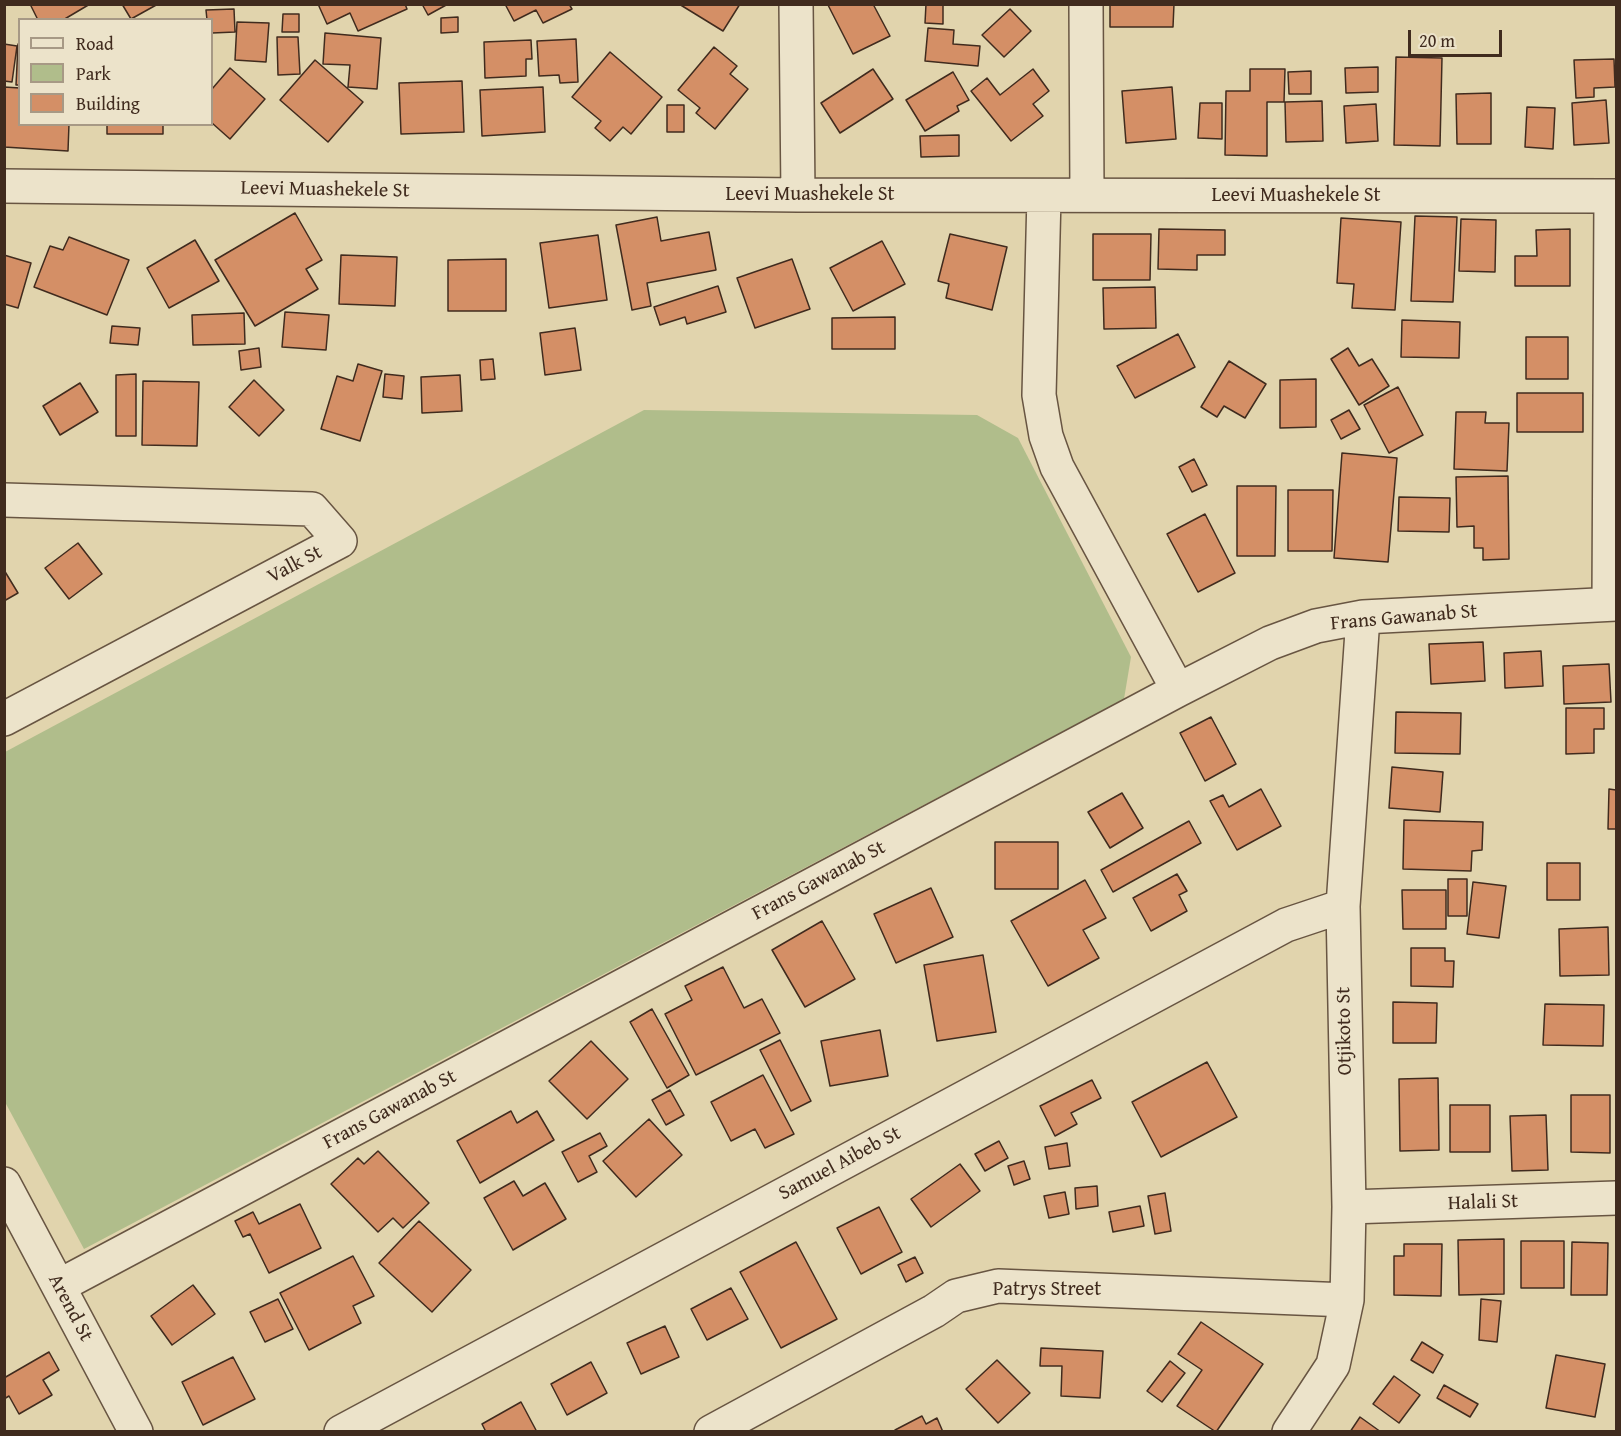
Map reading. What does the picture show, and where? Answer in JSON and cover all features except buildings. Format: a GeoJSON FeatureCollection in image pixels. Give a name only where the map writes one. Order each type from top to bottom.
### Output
{"type":"FeatureCollection","features":[{"type":"Feature","properties":{"kind":"street"},"geometry":{"type":"LineString","coordinates":[[796,4],[798,195]]}},
{"type":"Feature","properties":{"kind":"street"},"geometry":{"type":"LineString","coordinates":[[1086,4],[1087,195]]}},
{"type":"Feature","properties":{"kind":"street","name":"Leevi Muashekele St"},"geometry":{"type":"LineString","coordinates":[[4,186],[798,195],[1614,196]]}},
{"type":"Feature","properties":{"kind":"street"},"geometry":{"type":"LineString","coordinates":[[1044,196],[1039,395],[1046,436],[1057,468],[1178,690]]}},
{"type":"Feature","properties":{"kind":"street"},"geometry":{"type":"LineString","coordinates":[[1613,604],[1614,196]]}},
{"type":"Feature","properties":{"kind":"street","name":"Valk St"},"geometry":{"type":"LineString","coordinates":[[4,500],[312,509],[340,542],[4,719]]}},
{"type":"Feature","properties":{"kind":"street","name":"Frans Gawanab St"},"geometry":{"type":"LineString","coordinates":[[59,1287],[1270,643],[1316,626],[1363,617],[1613,604]]}},
{"type":"Feature","properties":{"kind":"street","name":"Otjikoto St"},"geometry":{"type":"LineString","coordinates":[[1289,1431],[1333,1365],[1347,1300],[1349,1207],[1342,906],[1363,617]]}},
{"type":"Feature","properties":{"kind":"street","name":"Samuel Aibeb St"},"geometry":{"type":"LineString","coordinates":[[341,1431],[1286,925],[1342,906]]}},
{"type":"Feature","properties":{"kind":"street","name":"Arend St"},"geometry":{"type":"LineString","coordinates":[[4,1184],[136,1431]]}},
{"type":"Feature","properties":{"kind":"street","name":"Halali St"},"geometry":{"type":"LineString","coordinates":[[1349,1207],[1617,1198]]}},
{"type":"Feature","properties":{"kind":"street","name":"Patrys Street"},"geometry":{"type":"LineString","coordinates":[[711,1431],[934,1311],[956,1296],[998,1286],[1347,1300]]}},
{"type":"Feature","properties":{"kind":"green space"},"geometry":{"type":"Polygon","coordinates":[[[644,410],[977,415],[1018,438],[1131,657],[1124,699],[84,1249],[5,1102],[5,752],[644,410]]]}}]}
